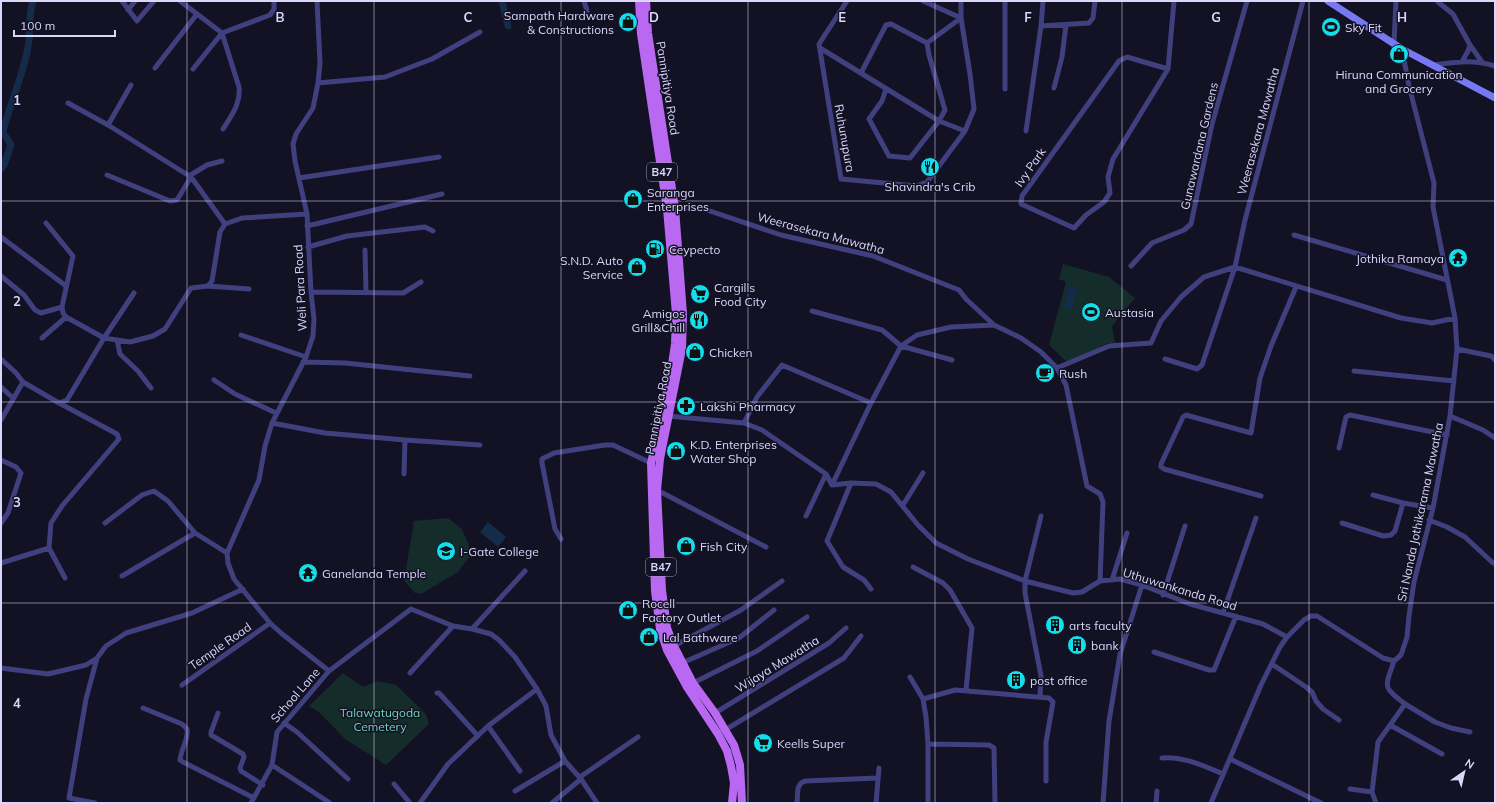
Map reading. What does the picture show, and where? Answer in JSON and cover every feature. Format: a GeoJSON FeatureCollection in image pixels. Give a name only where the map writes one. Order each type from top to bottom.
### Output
{"type":"FeatureCollection","features":[{"type":"Feature","properties":{"kind":"main road","name":"Pannipitiya Road"},"geometry":{"type":"LineString","coordinates":[[638,1],[641,34],[671,208],[676,314],[675,344],[670,378],[651,463],[655,591],[660,629],[666,650],[727,751],[734,783],[732,803]]}},
{"type":"Feature","properties":{"kind":"main road","name":"Pannipitiya Road"},"geometry":{"type":"LineString","coordinates":[[646,1],[648,33],[683,314],[682,349],[660,458],[657,490],[662,590],[667,628],[674,646],[693,683],[715,713],[734,745],[740,765],[742,803]]}},
{"type":"Feature","properties":{"kind":"main road"},"geometry":{"type":"LineString","coordinates":[[1328,1],[1338,4],[1402,49],[1495,98]]}},
{"type":"Feature","properties":{"kind":"street"},"geometry":{"type":"LineString","coordinates":[[122,1],[137,21],[154,1]]}},
{"type":"Feature","properties":{"kind":"street"},"geometry":{"type":"LineString","coordinates":[[128,10],[135,1]]}},
{"type":"Feature","properties":{"kind":"street"},"geometry":{"type":"LineString","coordinates":[[180,1],[222,33],[240,94],[237,106],[223,130]]}},
{"type":"Feature","properties":{"kind":"street"},"geometry":{"type":"LineString","coordinates":[[193,69],[222,33],[270,15],[274,9],[274,1]]}},
{"type":"Feature","properties":{"kind":"street","name":"Weli Para Road"},"geometry":{"type":"LineString","coordinates":[[227,553],[259,480],[265,446],[272,423],[304,359],[313,336],[314,320],[306,214],[293,144],[296,134],[313,108],[318,83],[320,63],[317,1]]}},
{"type":"Feature","properties":{"kind":"street"},"geometry":{"type":"LineString","coordinates":[[584,1],[587,11]]}},
{"type":"Feature","properties":{"kind":"street"},"geometry":{"type":"LineString","coordinates":[[847,1],[819,44],[820,48],[939,121],[966,131]]}},
{"type":"Feature","properties":{"kind":"street"},"geometry":{"type":"LineString","coordinates":[[923,1],[962,18]]}},
{"type":"Feature","properties":{"kind":"street","name":"Ruhunupura"},"geometry":{"type":"LineString","coordinates":[[820,48],[841,179],[916,186],[927,182],[966,131],[974,109],[961,1]]}},
{"type":"Feature","properties":{"kind":"street"},"geometry":{"type":"LineString","coordinates":[[1005,1],[1005,89]]}},
{"type":"Feature","properties":{"kind":"street"},"geometry":{"type":"LineString","coordinates":[[1026,131],[1041,26],[1043,1]]}},
{"type":"Feature","properties":{"kind":"street"},"geometry":{"type":"LineString","coordinates":[[1041,26],[1089,23],[1093,18],[1095,1]]}},
{"type":"Feature","properties":{"kind":"street","name":"Ivy Park"},"geometry":{"type":"LineString","coordinates":[[1168,69],[1127,57],[1119,61],[1022,196],[1022,204],[1074,228],[1086,215],[1104,202],[1110,193],[1108,177],[1113,159],[1168,69],[1174,1]]}},
{"type":"Feature","properties":{"kind":"street","name":"Gunawardana Gardens"},"geometry":{"type":"LineString","coordinates":[[1131,266],[1152,243],[1184,230],[1191,224],[1212,124],[1247,1]]}},
{"type":"Feature","properties":{"kind":"street","name":"Weerasekara Mawatha"},"geometry":{"type":"LineString","coordinates":[[1164,358],[1197,369],[1202,365],[1235,267],[1245,220],[1303,1]]}},
{"type":"Feature","properties":{"kind":"street"},"geometry":{"type":"LineString","coordinates":[[1394,43],[1396,1]]}},
{"type":"Feature","properties":{"kind":"street"},"geometry":{"type":"LineString","coordinates":[[1438,2],[1453,14],[1482,62]]}},
{"type":"Feature","properties":{"kind":"street"},"geometry":{"type":"LineString","coordinates":[[155,68],[197,14]]}},
{"type":"Feature","properties":{"kind":"street"},"geometry":{"type":"LineString","coordinates":[[927,43],[962,18]]}},
{"type":"Feature","properties":{"kind":"street"},"geometry":{"type":"LineString","coordinates":[[861,73],[886,25],[891,24],[927,43]]}},
{"type":"Feature","properties":{"kind":"street"},"geometry":{"type":"LineString","coordinates":[[1054,88],[1062,56],[1066,25]]}},
{"type":"Feature","properties":{"kind":"street"},"geometry":{"type":"LineString","coordinates":[[318,83],[385,77],[432,59],[480,32]]}},
{"type":"Feature","properties":{"kind":"street"},"geometry":{"type":"LineString","coordinates":[[886,89],[882,101],[869,119],[889,156],[910,158],[939,121],[945,110],[927,43]]}},
{"type":"Feature","properties":{"kind":"street"},"geometry":{"type":"LineString","coordinates":[[1463,60],[1470,44]]}},
{"type":"Feature","properties":{"kind":"street","name":"Sri Nanda Jothikarama Mawatha"},"geometry":{"type":"LineString","coordinates":[[1402,49],[1409,86],[1434,183],[1433,207],[1455,318],[1456,348],[1454,381],[1447,435],[1434,508],[1429,520],[1414,582],[1406,644],[1401,655],[1394,661],[1386,683],[1389,691],[1405,704],[1435,722],[1451,728],[1470,732]]}},
{"type":"Feature","properties":{"kind":"street"},"geometry":{"type":"LineString","coordinates":[[1433,65],[1463,60],[1482,62],[1495,66]]}},
{"type":"Feature","properties":{"kind":"street"},"geometry":{"type":"LineString","coordinates":[[108,125],[130,85]]}},
{"type":"Feature","properties":{"kind":"street"},"geometry":{"type":"LineString","coordinates":[[68,103],[108,125],[190,176],[225,224]]}},
{"type":"Feature","properties":{"kind":"street"},"geometry":{"type":"LineString","coordinates":[[299,178],[439,158]]}},
{"type":"Feature","properties":{"kind":"street"},"geometry":{"type":"LineString","coordinates":[[107,175],[170,201],[176,200],[190,176],[207,166],[222,161]]}},
{"type":"Feature","properties":{"kind":"street"},"geometry":{"type":"LineString","coordinates":[[307,226],[442,194]]}},
{"type":"Feature","properties":{"kind":"street","name":"Weerasekara Mawatha"},"geometry":{"type":"LineString","coordinates":[[671,208],[704,209],[781,235],[873,256],[959,290],[966,299],[994,325],[1020,338],[1041,352],[1057,368],[1066,385],[1087,486],[1100,494],[1104,502],[1100,581]]}},
{"type":"Feature","properties":{"kind":"street"},"geometry":{"type":"LineString","coordinates":[[208,286],[212,281],[220,232],[225,224],[242,218],[306,214]]}},
{"type":"Feature","properties":{"kind":"street"},"geometry":{"type":"LineString","coordinates":[[46,223],[73,256],[62,307],[63,312],[66,317],[104,338],[130,342],[153,336],[165,329],[191,288],[208,286],[248,289]]}},
{"type":"Feature","properties":{"kind":"street"},"geometry":{"type":"LineString","coordinates":[[308,247],[355,235],[426,226],[433,231]]}},
{"type":"Feature","properties":{"kind":"street"},"geometry":{"type":"LineString","coordinates":[[1294,235],[1447,280]]}},
{"type":"Feature","properties":{"kind":"street"},"geometry":{"type":"LineString","coordinates":[[1,237],[66,286]]}},
{"type":"Feature","properties":{"kind":"street"},"geometry":{"type":"LineString","coordinates":[[366,250],[366,292]]}},
{"type":"Feature","properties":{"kind":"street"},"geometry":{"type":"LineString","coordinates":[[1057,368],[1109,346],[1151,343],[1161,321],[1181,297],[1204,277],[1235,267],[1296,287],[1401,318],[1432,323],[1455,318]]}},
{"type":"Feature","properties":{"kind":"street"},"geometry":{"type":"LineString","coordinates":[[2,279],[24,295],[35,310],[41,313],[62,307]]}},
{"type":"Feature","properties":{"kind":"street"},"geometry":{"type":"LineString","coordinates":[[311,292],[403,292],[421,282]]}},
{"type":"Feature","properties":{"kind":"street"},"geometry":{"type":"LineString","coordinates":[[1260,496],[1164,469],[1161,467],[1161,464],[1186,415],[1251,433],[1260,378],[1271,346],[1296,287]]}},
{"type":"Feature","properties":{"kind":"street"},"geometry":{"type":"LineString","coordinates":[[59,403],[67,400],[104,338],[134,293]]}},
{"type":"Feature","properties":{"kind":"street"},"geometry":{"type":"LineString","coordinates":[[812,311],[882,330],[901,346],[952,360]]}},
{"type":"Feature","properties":{"kind":"street"},"geometry":{"type":"LineString","coordinates":[[42,338],[66,317]]}},
{"type":"Feature","properties":{"kind":"street"},"geometry":{"type":"LineString","coordinates":[[832,485],[871,403],[901,346],[917,335],[951,327],[994,325]]}},
{"type":"Feature","properties":{"kind":"street"},"geometry":{"type":"LineString","coordinates":[[241,335],[304,359],[470,376]]}},
{"type":"Feature","properties":{"kind":"street"},"geometry":{"type":"LineString","coordinates":[[117,340],[120,354],[138,371],[150,388]]}},
{"type":"Feature","properties":{"kind":"street"},"geometry":{"type":"LineString","coordinates":[[1456,348],[1491,356],[1495,360]]}},
{"type":"Feature","properties":{"kind":"street"},"geometry":{"type":"LineString","coordinates":[[1,360],[16,373],[22,382],[116,434],[119,439],[62,506],[51,523],[49,548],[65,578]]}},
{"type":"Feature","properties":{"kind":"street"},"geometry":{"type":"LineString","coordinates":[[744,423],[757,397],[782,365],[871,403]]}},
{"type":"Feature","properties":{"kind":"street"},"geometry":{"type":"LineString","coordinates":[[1354,371],[1454,381]]}},
{"type":"Feature","properties":{"kind":"street"},"geometry":{"type":"LineString","coordinates":[[214,380],[235,394],[276,413]]}},
{"type":"Feature","properties":{"kind":"street"},"geometry":{"type":"LineString","coordinates":[[1,420],[22,382]]}},
{"type":"Feature","properties":{"kind":"street"},"geometry":{"type":"LineString","coordinates":[[1,387],[14,398]]}},
{"type":"Feature","properties":{"kind":"street"},"geometry":{"type":"LineString","coordinates":[[1339,448],[1346,417],[1350,415],[1447,435]]}},
{"type":"Feature","properties":{"kind":"street"},"geometry":{"type":"LineString","coordinates":[[668,416],[744,423],[762,430],[826,474],[832,485]]}},
{"type":"Feature","properties":{"kind":"street"},"geometry":{"type":"LineString","coordinates":[[1450,416],[1483,430],[1495,438]]}},
{"type":"Feature","properties":{"kind":"street"},"geometry":{"type":"LineString","coordinates":[[272,423],[326,433],[480,445]]}},
{"type":"Feature","properties":{"kind":"street"},"geometry":{"type":"LineString","coordinates":[[404,474],[405,440]]}},
{"type":"Feature","properties":{"kind":"street"},"geometry":{"type":"LineString","coordinates":[[561,539],[555,529],[542,459],[554,454],[605,445],[613,445],[651,463]]}},
{"type":"Feature","properties":{"kind":"street"},"geometry":{"type":"LineString","coordinates":[[1,460],[16,467],[22,473],[8,513],[1,523]]}},
{"type":"Feature","properties":{"kind":"street"},"geometry":{"type":"LineString","coordinates":[[903,505],[923,473]]}},
{"type":"Feature","properties":{"kind":"street"},"geometry":{"type":"LineString","coordinates":[[806,516],[826,474]]}},
{"type":"Feature","properties":{"kind":"street"},"geometry":{"type":"LineString","coordinates":[[851,483],[828,541],[843,567],[864,580],[871,589]]}},
{"type":"Feature","properties":{"kind":"street","name":"Uthuwankanda Road"},"geometry":{"type":"LineString","coordinates":[[832,485],[851,483],[876,484],[891,492],[918,525],[936,543],[968,559],[1025,581],[1073,593],[1082,592],[1100,581],[1120,579],[1142,585],[1163,595],[1190,604],[1263,624],[1287,637]]}},
{"type":"Feature","properties":{"kind":"street"},"geometry":{"type":"LineString","coordinates":[[657,490],[766,547]]}},
{"type":"Feature","properties":{"kind":"street"},"geometry":{"type":"LineString","coordinates":[[105,523],[142,495],[154,491],[168,501],[195,533],[227,553],[228,562],[234,578],[270,623]]}},
{"type":"Feature","properties":{"kind":"street"},"geometry":{"type":"LineString","coordinates":[[1374,495],[1403,503],[1434,508]]}},
{"type":"Feature","properties":{"kind":"street"},"geometry":{"type":"LineString","coordinates":[[1342,523],[1384,536],[1391,535],[1395,531],[1403,503]]}},
{"type":"Feature","properties":{"kind":"street"},"geometry":{"type":"LineString","coordinates":[[1040,697],[1041,676],[1025,593],[1025,581],[1042,516]]}},
{"type":"Feature","properties":{"kind":"street"},"geometry":{"type":"LineString","coordinates":[[1223,613],[1256,518]]}},
{"type":"Feature","properties":{"kind":"street"},"geometry":{"type":"LineString","coordinates":[[1429,520],[1447,527],[1465,537],[1493,563]]}},
{"type":"Feature","properties":{"kind":"street"},"geometry":{"type":"LineString","coordinates":[[1163,595],[1185,526]]}},
{"type":"Feature","properties":{"kind":"street"},"geometry":{"type":"LineString","coordinates":[[122,576],[195,533]]}},
{"type":"Feature","properties":{"kind":"street"},"geometry":{"type":"LineString","coordinates":[[1112,580],[1127,533]]}},
{"type":"Feature","properties":{"kind":"street"},"geometry":{"type":"LineString","coordinates":[[1,563],[49,548]]}},
{"type":"Feature","properties":{"kind":"street"},"geometry":{"type":"LineString","coordinates":[[913,567],[943,583],[950,590],[972,628],[966,690]]}},
{"type":"Feature","properties":{"kind":"street"},"geometry":{"type":"LineString","coordinates":[[472,629],[525,571]]}},
{"type":"Feature","properties":{"kind":"street"},"geometry":{"type":"LineString","coordinates":[[674,646],[741,610],[782,581]]}},
{"type":"Feature","properties":{"kind":"street"},"geometry":{"type":"LineString","coordinates":[[1103,803],[1109,721],[1120,654],[1142,585]]}},
{"type":"Feature","properties":{"kind":"street"},"geometry":{"type":"LineString","coordinates":[[1,668],[48,674],[86,665],[97,658],[106,646],[126,633],[192,613],[243,589]]}},
{"type":"Feature","properties":{"kind":"street"},"geometry":{"type":"LineString","coordinates":[[329,671],[411,609],[452,626],[491,634],[499,640],[515,657],[537,689],[546,706],[551,735],[565,761],[580,778],[597,803]]}},
{"type":"Feature","properties":{"kind":"street"},"geometry":{"type":"LineString","coordinates":[[682,663],[739,638],[774,610]]}},
{"type":"Feature","properties":{"kind":"street"},"geometry":{"type":"LineString","coordinates":[[1154,652],[1209,670],[1214,670],[1236,616]]}},
{"type":"Feature","properties":{"kind":"street"},"geometry":{"type":"LineString","coordinates":[[1211,803],[1261,685],[1280,647],[1287,637],[1304,620],[1311,616],[1317,616],[1383,658],[1394,661]]}},
{"type":"Feature","properties":{"kind":"street"},"geometry":{"type":"LineString","coordinates":[[693,683],[757,651],[807,617]]}},
{"type":"Feature","properties":{"kind":"street","name":"School Lane"},"geometry":{"type":"LineString","coordinates":[[253,801],[272,765],[276,732],[329,671],[270,623]]}},
{"type":"Feature","properties":{"kind":"street","name":"Temple Road"},"geometry":{"type":"LineString","coordinates":[[182,685],[270,623]]}},
{"type":"Feature","properties":{"kind":"street"},"geometry":{"type":"LineString","coordinates":[[410,673],[452,626]]}},
{"type":"Feature","properties":{"kind":"street","name":"Wijaya Mawatha"},"geometry":{"type":"LineString","coordinates":[[715,713],[829,643],[846,628]]}},
{"type":"Feature","properties":{"kind":"street"},"geometry":{"type":"LineString","coordinates":[[725,730],[844,658],[861,636]]}},
{"type":"Feature","properties":{"kind":"street"},"geometry":{"type":"LineString","coordinates":[[95,803],[69,798],[86,699],[97,658]]}},
{"type":"Feature","properties":{"kind":"street"},"geometry":{"type":"LineString","coordinates":[[1272,664],[1306,687],[1312,692],[1316,701],[1323,709],[1340,720]]}},
{"type":"Feature","properties":{"kind":"street"},"geometry":{"type":"LineString","coordinates":[[910,677],[923,699],[926,717],[928,744],[928,803]]}},
{"type":"Feature","properties":{"kind":"street"},"geometry":{"type":"LineString","coordinates":[[420,803],[448,764],[488,726],[537,689]]}},
{"type":"Feature","properties":{"kind":"street"},"geometry":{"type":"LineString","coordinates":[[923,699],[955,690],[1049,698],[1053,702],[1046,742],[1046,781]]}},
{"type":"Feature","properties":{"kind":"street"},"geometry":{"type":"LineString","coordinates":[[437,693],[439,693],[478,736]]}},
{"type":"Feature","properties":{"kind":"street"},"geometry":{"type":"LineString","coordinates":[[1376,803],[1372,792],[1378,742],[1405,704]]}},
{"type":"Feature","properties":{"kind":"street"},"geometry":{"type":"LineString","coordinates":[[143,708],[182,724],[187,729],[188,733],[181,752],[180,760],[253,801]]}},
{"type":"Feature","properties":{"kind":"street"},"geometry":{"type":"LineString","coordinates":[[218,713],[211,735],[243,754],[244,757],[240,768],[241,771],[262,785]]}},
{"type":"Feature","properties":{"kind":"street"},"geometry":{"type":"LineString","coordinates":[[284,723],[297,732],[348,779]]}},
{"type":"Feature","properties":{"kind":"street"},"geometry":{"type":"LineString","coordinates":[[1390,725],[1442,754]]}},
{"type":"Feature","properties":{"kind":"street"},"geometry":{"type":"LineString","coordinates":[[488,726],[520,771]]}},
{"type":"Feature","properties":{"kind":"street"},"geometry":{"type":"LineString","coordinates":[[552,803],[580,778],[638,737]]}},
{"type":"Feature","properties":{"kind":"street"},"geometry":{"type":"LineString","coordinates":[[928,744],[989,745],[994,748],[995,803]]}},
{"type":"Feature","properties":{"kind":"street"},"geometry":{"type":"LineString","coordinates":[[1162,758],[1177,757],[1224,774]]}},
{"type":"Feature","properties":{"kind":"street"},"geometry":{"type":"LineString","coordinates":[[1230,759],[1321,803]]}},
{"type":"Feature","properties":{"kind":"street"},"geometry":{"type":"LineString","coordinates":[[515,791],[565,761]]}},
{"type":"Feature","properties":{"kind":"street"},"geometry":{"type":"LineString","coordinates":[[272,765],[330,803]]}},
{"type":"Feature","properties":{"kind":"street"},"geometry":{"type":"LineString","coordinates":[[876,803],[879,768]]}},
{"type":"Feature","properties":{"kind":"street"},"geometry":{"type":"LineString","coordinates":[[797,803],[798,788],[801,783],[878,778]]}},
{"type":"Feature","properties":{"kind":"street"},"geometry":{"type":"LineString","coordinates":[[394,784],[410,803]]}},
{"type":"Feature","properties":{"kind":"street"},"geometry":{"type":"LineString","coordinates":[[1350,788],[1372,792]]}},
{"type":"Feature","properties":{"kind":"street"},"geometry":{"type":"LineString","coordinates":[[1156,803],[1157,791]]}},
{"type":"Feature","properties":{"kind":"green space","name":"Austasia"},"geometry":{"type":"Polygon","coordinates":[[[1063,264],[1109,277],[1135,298],[1112,326],[1115,343],[1108,343],[1068,363],[1049,345],[1066,282],[1059,279],[1063,264]]]}},
{"type":"Feature","properties":{"kind":"green space"},"geometry":{"type":"Polygon","coordinates":[[[448,518],[462,529],[472,553],[458,572],[421,594],[415,593],[404,580],[414,521],[448,518]]]}},
{"type":"Feature","properties":{"kind":"green space","name":"Talawatugoda Cemetery"},"geometry":{"type":"Polygon","coordinates":[[[343,673],[363,687],[377,681],[396,685],[426,714],[429,724],[386,765],[345,739],[320,713],[309,706],[343,673]]]}},
{"type":"Feature","properties":{"kind":"water"},"geometry":{"type":"Polygon","coordinates":[[[1069,285],[1078,287],[1072,310],[1063,308],[1069,285]]]}},
{"type":"Feature","properties":{"kind":"water"},"geometry":{"type":"Polygon","coordinates":[[[488,522],[506,537],[498,547],[480,532],[488,522]]]}},
{"type":"Feature","properties":{"kind":"waterway"},"geometry":{"type":"LineString","coordinates":[[1,169],[4,165],[11,145],[3,132],[26,58],[29,41],[31,6],[33,1]]}},
{"type":"Feature","properties":{"kind":"waterway"},"geometry":{"type":"LineString","coordinates":[[502,1],[508,26]]}},
{"type":"Feature","properties":{"kind":"place","name":"Sampath Hardware & Constructions"},"geometry":{"type":"Point","coordinates":[628,22]}},
{"type":"Feature","properties":{"kind":"place","name":"Sky Fit"},"geometry":{"type":"Point","coordinates":[1331,27]}},
{"type":"Feature","properties":{"kind":"place","name":"Hiruna Communication and Grocery"},"geometry":{"type":"Point","coordinates":[1399,54]}},
{"type":"Feature","properties":{"kind":"place","name":"Shavindra's Crib"},"geometry":{"type":"Point","coordinates":[930,167]}},
{"type":"Feature","properties":{"kind":"place","name":"Saranga Enterprises"},"geometry":{"type":"Point","coordinates":[633,199]}},
{"type":"Feature","properties":{"kind":"place","name":"Ceypecto"},"geometry":{"type":"Point","coordinates":[655,249]}},
{"type":"Feature","properties":{"kind":"place","name":"Jothika Ramaya"},"geometry":{"type":"Point","coordinates":[1458,258]}},
{"type":"Feature","properties":{"kind":"place","name":"S.N.D. Auto Service"},"geometry":{"type":"Point","coordinates":[637,267]}},
{"type":"Feature","properties":{"kind":"place","name":"Cargills Food City"},"geometry":{"type":"Point","coordinates":[700,294]}},
{"type":"Feature","properties":{"kind":"place","name":"Austasia"},"geometry":{"type":"Point","coordinates":[1091,312]}},
{"type":"Feature","properties":{"kind":"place","name":"Amigos Grill&Chill"},"geometry":{"type":"Point","coordinates":[699,320]}},
{"type":"Feature","properties":{"kind":"place","name":"Chicken"},"geometry":{"type":"Point","coordinates":[695,352]}},
{"type":"Feature","properties":{"kind":"place","name":"Rush"},"geometry":{"type":"Point","coordinates":[1045,373]}},
{"type":"Feature","properties":{"kind":"place","name":"Lakshi Pharmacy"},"geometry":{"type":"Point","coordinates":[686,406]}},
{"type":"Feature","properties":{"kind":"place","name":"K.D. Enterprises Water Shop"},"geometry":{"type":"Point","coordinates":[676,451]}},
{"type":"Feature","properties":{"kind":"place","name":"Fish City"},"geometry":{"type":"Point","coordinates":[686,546]}},
{"type":"Feature","properties":{"kind":"place","name":"I-Gate College"},"geometry":{"type":"Point","coordinates":[446,551]}},
{"type":"Feature","properties":{"kind":"place","name":"Ganelanda Temple"},"geometry":{"type":"Point","coordinates":[308,573]}},
{"type":"Feature","properties":{"kind":"place","name":"Rocell Factory Outlet"},"geometry":{"type":"Point","coordinates":[628,610]}},
{"type":"Feature","properties":{"kind":"place","name":"arts faculty"},"geometry":{"type":"Point","coordinates":[1055,625]}},
{"type":"Feature","properties":{"kind":"place","name":"Lal Bathware"},"geometry":{"type":"Point","coordinates":[649,637]}},
{"type":"Feature","properties":{"kind":"place","name":"bank"},"geometry":{"type":"Point","coordinates":[1077,645]}},
{"type":"Feature","properties":{"kind":"place","name":"post office"},"geometry":{"type":"Point","coordinates":[1016,680]}},
{"type":"Feature","properties":{"kind":"place","name":"Keells Super"},"geometry":{"type":"Point","coordinates":[763,743]}}]}
